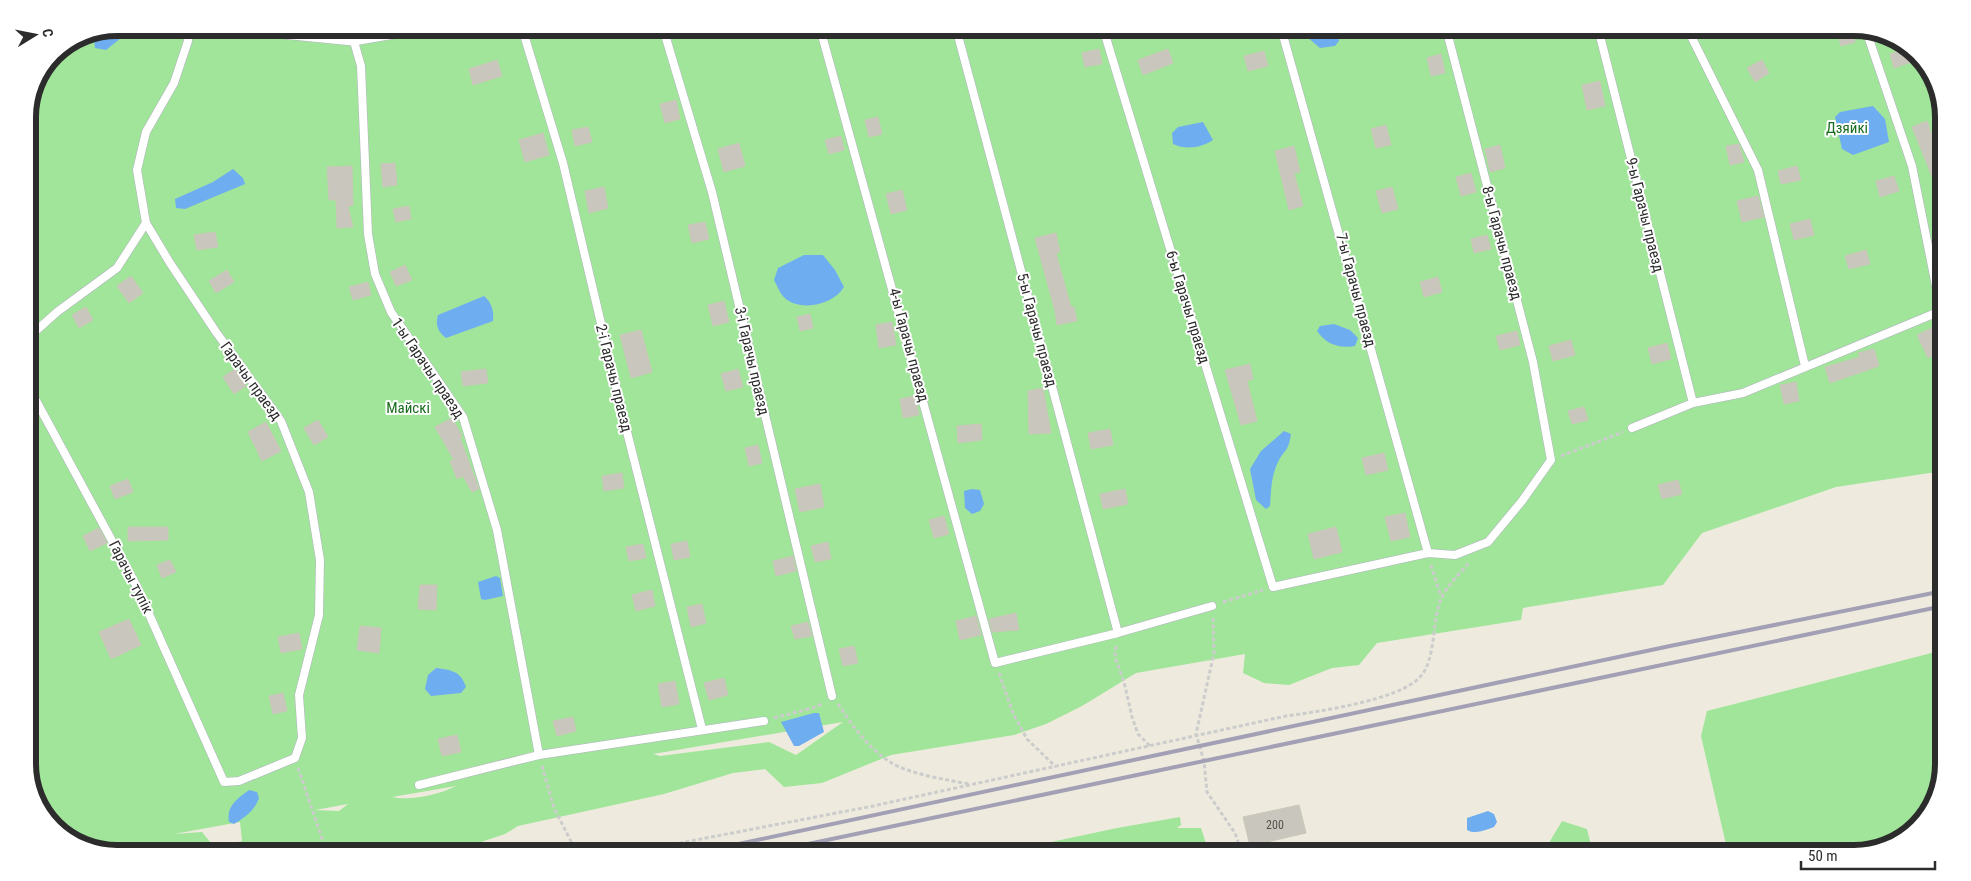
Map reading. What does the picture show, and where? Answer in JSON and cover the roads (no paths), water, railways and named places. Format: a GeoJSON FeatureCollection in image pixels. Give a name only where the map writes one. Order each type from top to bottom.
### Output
{"type":"FeatureCollection","features":[{"type":"Feature","properties":{"kind":"street"},"geometry":{"type":"LineString","coordinates":[[333,36],[353,38],[365,36]]}},
{"type":"Feature","properties":{"kind":"lane","name":"Гарачы праезд"},"geometry":{"type":"LineString","coordinates":[[188,36],[188,41],[174,83],[146,132],[137,170],[146,223],[216,332],[281,421],[309,492],[320,560],[319,615],[299,695],[302,738],[295,758],[239,781],[224,782]]}},
{"type":"Feature","properties":{"kind":"lane","name":"2-і Гарачы праезд"},"geometry":{"type":"LineString","coordinates":[[524,36],[563,163],[622,412],[702,729]]}},
{"type":"Feature","properties":{"kind":"lane","name":"3-і Гарачы праезд"},"geometry":{"type":"LineString","coordinates":[[666,36],[712,192],[832,696]]}},
{"type":"Feature","properties":{"kind":"lane","name":"4-ы Гарачы праезд"},"geometry":{"type":"LineString","coordinates":[[822,36],[995,663],[1118,633]]}},
{"type":"Feature","properties":{"kind":"lane","name":"5-ы Гарачы праезд"},"geometry":{"type":"LineString","coordinates":[[958,36],[1118,633]]}},
{"type":"Feature","properties":{"kind":"lane","name":"6-ы Гарачы праезд"},"geometry":{"type":"LineString","coordinates":[[1105,36],[1273,587],[1428,553]]}},
{"type":"Feature","properties":{"kind":"lane","name":"7-ы Гарачы праезд"},"geometry":{"type":"LineString","coordinates":[[1284,36],[1428,553]]}},
{"type":"Feature","properties":{"kind":"lane","name":"8-ы Гарачы праезд"},"geometry":{"type":"LineString","coordinates":[[1428,553],[1455,555],[1488,542],[1522,501],[1551,460],[1533,362],[1448,36]]}},
{"type":"Feature","properties":{"kind":"lane","name":"9-ы Гарачы праезд"},"geometry":{"type":"LineString","coordinates":[[1600,36],[1693,403]]}},
{"type":"Feature","properties":{"kind":"lane"},"geometry":{"type":"LineString","coordinates":[[1691,36],[1758,170],[1804,366]]}},
{"type":"Feature","properties":{"kind":"lane","name":"1-ы Гарачы праезд"},"geometry":{"type":"LineString","coordinates":[[353,38],[361,66],[368,234],[375,274],[391,312],[463,417],[497,530],[540,755]]}},
{"type":"Feature","properties":{"kind":"lane"},"geometry":{"type":"LineString","coordinates":[[1869,38],[1912,166],[1935,276]]}},
{"type":"Feature","properties":{"kind":"lane"},"geometry":{"type":"LineString","coordinates":[[36,331],[57,312],[116,268],[146,223]]}},
{"type":"Feature","properties":{"kind":"lane"},"geometry":{"type":"LineString","coordinates":[[1632,428],[1693,403],[1742,393],[1935,313]]}},
{"type":"Feature","properties":{"kind":"lane","name":"Гарачы тупік"},"geometry":{"type":"LineString","coordinates":[[36,401],[136,585],[224,782]]}},
{"type":"Feature","properties":{"kind":"lane"},"geometry":{"type":"LineString","coordinates":[[1118,633],[1212,606]]}},
{"type":"Feature","properties":{"kind":"lane"},"geometry":{"type":"LineString","coordinates":[[419,785],[540,755],[764,721]]}},
{"type":"Feature","properties":{"kind":"water"},"geometry":{"type":"Polygon","coordinates":[[[121,36],[106,50],[95,48],[94,40],[121,36]]]}},
{"type":"Feature","properties":{"kind":"water"},"geometry":{"type":"Polygon","coordinates":[[[1338,36],[1339,41],[1335,46],[1320,48],[1307,37],[1338,36]]]}},
{"type":"Feature","properties":{"kind":"water"},"geometry":{"type":"Polygon","coordinates":[[[1873,106],[1885,119],[1889,142],[1853,155],[1842,149],[1835,117],[1840,112],[1873,106]]]}},
{"type":"Feature","properties":{"kind":"water"},"geometry":{"type":"Polygon","coordinates":[[[1203,122],[1213,140],[1204,145],[1193,147],[1173,144],[1172,133],[1178,127],[1203,122]]]}},
{"type":"Feature","properties":{"kind":"water"},"geometry":{"type":"Polygon","coordinates":[[[233,169],[243,178],[245,184],[185,209],[176,208],[175,199],[213,182],[233,169]]]}},
{"type":"Feature","properties":{"kind":"water"},"geometry":{"type":"Polygon","coordinates":[[[804,255],[823,255],[835,270],[844,287],[839,294],[823,303],[814,305],[796,304],[788,301],[782,295],[774,280],[778,268],[804,255]]]}},
{"type":"Feature","properties":{"kind":"water"},"geometry":{"type":"Polygon","coordinates":[[[484,296],[492,307],[493,321],[446,338],[441,333],[437,325],[438,315],[484,296]]]}},
{"type":"Feature","properties":{"kind":"water"},"geometry":{"type":"Polygon","coordinates":[[[1334,324],[1350,330],[1358,338],[1355,346],[1338,346],[1324,339],[1317,331],[1320,326],[1334,324]]]}},
{"type":"Feature","properties":{"kind":"water"},"geometry":{"type":"Polygon","coordinates":[[[1284,431],[1291,434],[1290,440],[1276,467],[1270,506],[1266,509],[1256,500],[1250,469],[1261,451],[1284,431]]]}},
{"type":"Feature","properties":{"kind":"water"},"geometry":{"type":"Polygon","coordinates":[[[980,490],[984,504],[980,511],[972,514],[965,508],[964,491],[980,490]]]}},
{"type":"Feature","properties":{"kind":"water"},"geometry":{"type":"Polygon","coordinates":[[[496,576],[500,578],[503,596],[485,600],[481,599],[478,582],[496,576]]]}},
{"type":"Feature","properties":{"kind":"water"},"geometry":{"type":"Polygon","coordinates":[[[436,668],[455,672],[466,687],[461,693],[431,696],[425,689],[428,675],[436,668]]]}},
{"type":"Feature","properties":{"kind":"water"},"geometry":{"type":"Polygon","coordinates":[[[819,713],[824,732],[799,746],[794,746],[781,722],[819,713]]]}},
{"type":"Feature","properties":{"kind":"water"},"geometry":{"type":"Polygon","coordinates":[[[249,790],[257,792],[259,798],[255,806],[238,822],[234,824],[229,822],[229,812],[233,803],[249,790]]]}},
{"type":"Feature","properties":{"kind":"water"},"geometry":{"type":"Polygon","coordinates":[[[1488,811],[1494,814],[1497,822],[1494,827],[1477,832],[1467,830],[1467,818],[1488,811]]]}},
{"type":"Feature","properties":{"kind":"railway"},"geometry":{"type":"LineString","coordinates":[[734,845],[1670,646],[1935,593]]}},
{"type":"Feature","properties":{"kind":"railway"},"geometry":{"type":"LineString","coordinates":[[803,845],[1935,608]]}},
{"type":"Feature","properties":{"kind":"park label","name":"Дзяйкі"},"geometry":{"type":"Point","coordinates":[1847,128]}},
{"type":"Feature","properties":{"kind":"park label","name":"Майскі"},"geometry":{"type":"Point","coordinates":[408,408]}}]}
